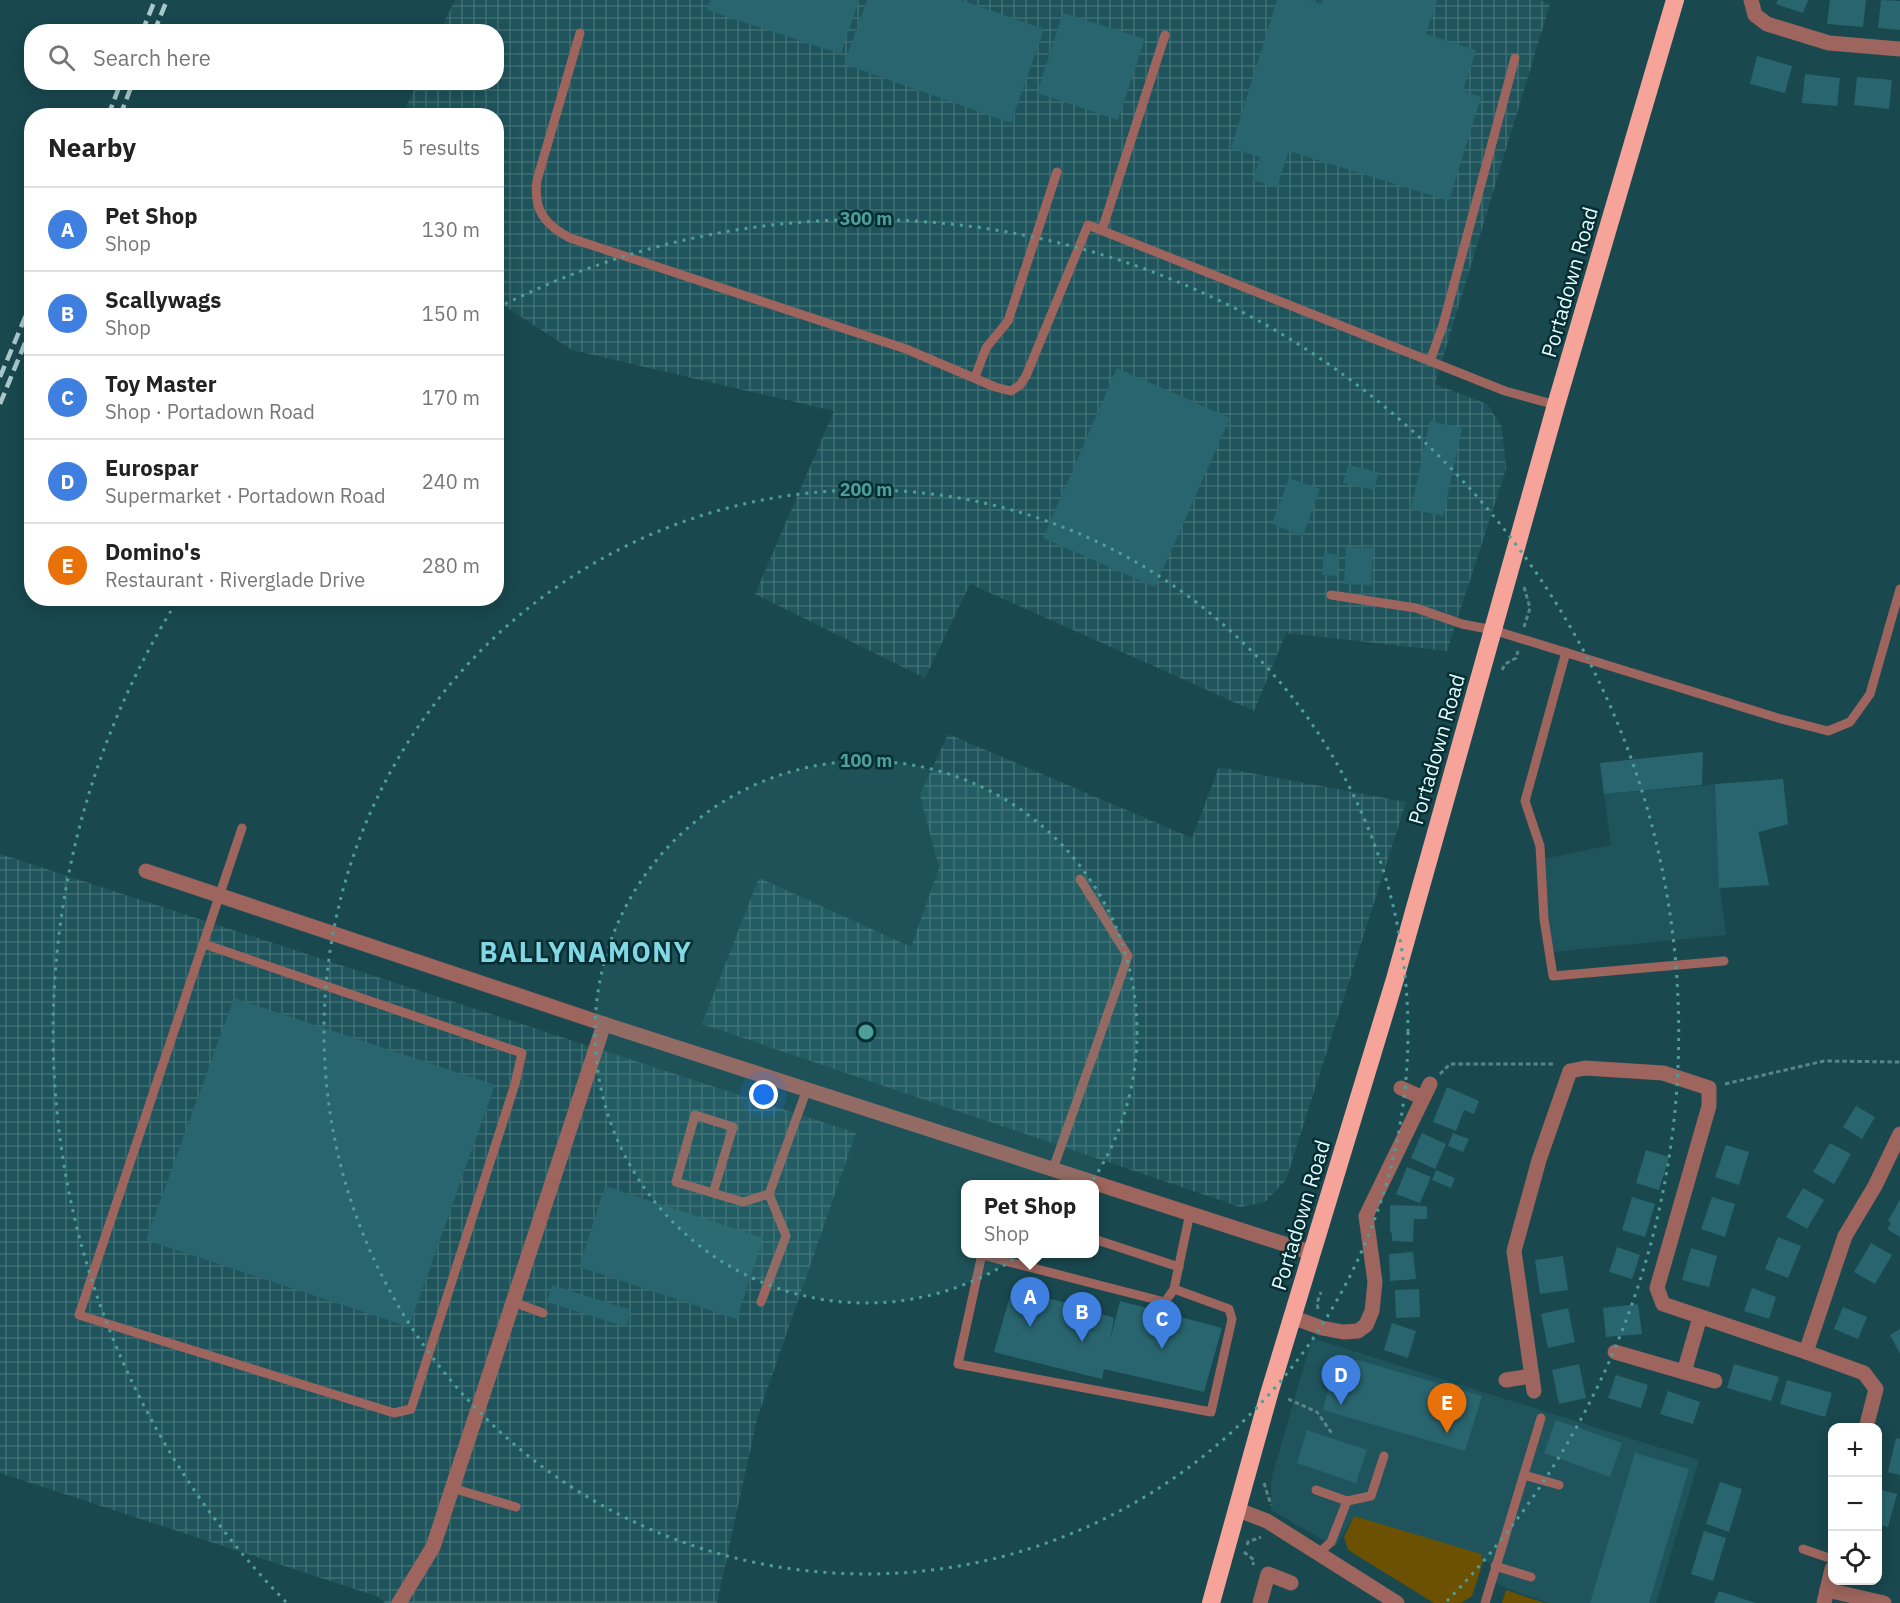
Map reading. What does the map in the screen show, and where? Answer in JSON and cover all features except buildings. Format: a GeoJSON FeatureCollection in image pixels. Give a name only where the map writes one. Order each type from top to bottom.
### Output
{"type":"FeatureCollection","features":[{"type":"Feature","properties":{"kind":"highway","name":"Portadown Road"},"geometry":{"type":"LineString","coordinates":[[1210,1603],[1292,1317],[1395,979],[1671,2]]}},
{"type":"Feature","properties":{"kind":"street"},"geometry":{"type":"LineString","coordinates":[[1751,0],[1755,15],[1767,24],[1828,43],[1900,50]]}},
{"type":"Feature","properties":{"kind":"street"},"geometry":{"type":"LineString","coordinates":[[146,871],[604,1024],[1087,1180]]}},
{"type":"Feature","properties":{"kind":"street"},"geometry":{"type":"LineString","coordinates":[[399,1603],[433,1547],[604,1024]]}},
{"type":"Feature","properties":{"kind":"street"},"geometry":{"type":"LineString","coordinates":[[1506,1380],[1533,1383],[1514,1251],[1539,1160],[1570,1071],[1586,1068],[1663,1073],[1709,1088],[1709,1106],[1657,1288],[1663,1304],[1864,1373],[1875,1389],[1867,1423]]}},
{"type":"Feature","properties":{"kind":"street"},"geometry":{"type":"LineString","coordinates":[[1292,1317],[1322,1328],[1343,1332],[1358,1332],[1366,1325],[1372,1311],[1375,1282],[1366,1216],[1426,1091],[1401,1088]]}},
{"type":"Feature","properties":{"kind":"street"},"geometry":{"type":"LineString","coordinates":[[1806,1352],[1845,1236],[1875,1186],[1900,1134]]}},
{"type":"Feature","properties":{"kind":"street"},"geometry":{"type":"LineString","coordinates":[[1099,1184],[1312,1253]]}},
{"type":"Feature","properties":{"kind":"street"},"geometry":{"type":"LineString","coordinates":[[1684,1372],[1700,1317]]}},
{"type":"Feature","properties":{"kind":"street"},"geometry":{"type":"LineString","coordinates":[[1615,1352],[1715,1381]]}},
{"type":"Feature","properties":{"kind":"street"},"geometry":{"type":"LineString","coordinates":[[1238,1510],[1267,1521],[1397,1603]]}},
{"type":"Feature","properties":{"kind":"street"},"geometry":{"type":"LineString","coordinates":[[1260,1603],[1268,1574],[1292,1583]]}},
{"type":"Feature","properties":{"kind":"street"},"geometry":{"type":"LineString","coordinates":[[1826,1597],[1884,1603]]}},
{"type":"Feature","properties":{"kind":"lane"},"geometry":{"type":"LineString","coordinates":[[580,33],[537,180],[535,194],[538,209],[547,222],[570,238],[906,349],[1004,391],[1011,391],[1020,385],[1088,225],[1504,391],[1556,405]]}},
{"type":"Feature","properties":{"kind":"lane"},"geometry":{"type":"LineString","coordinates":[[1102,231],[1165,35]]}},
{"type":"Feature","properties":{"kind":"lane"},"geometry":{"type":"LineString","coordinates":[[1430,361],[1443,325],[1515,58]]}},
{"type":"Feature","properties":{"kind":"lane"},"geometry":{"type":"LineString","coordinates":[[975,377],[986,348],[1008,321],[1057,172]]}},
{"type":"Feature","properties":{"kind":"lane"},"geometry":{"type":"LineString","coordinates":[[1332,595],[1416,608],[1462,624],[1493,630],[1778,718],[1828,731],[1850,722],[1870,694],[1900,589]]}},
{"type":"Feature","properties":{"kind":"lane"},"geometry":{"type":"LineString","coordinates":[[1566,652],[1525,801],[1540,846],[1544,920],[1553,976],[1724,961]]}},
{"type":"Feature","properties":{"kind":"lane"},"geometry":{"type":"LineString","coordinates":[[204,944],[522,1053],[515,1084],[411,1408],[394,1413],[79,1315],[242,828]]}},
{"type":"Feature","properties":{"kind":"lane"},"geometry":{"type":"LineString","coordinates":[[1053,1169],[1128,956],[1080,879]]}},
{"type":"Feature","properties":{"kind":"lane"},"geometry":{"type":"LineString","coordinates":[[761,1302],[786,1236],[769,1194],[807,1089]]}},
{"type":"Feature","properties":{"kind":"lane"},"geometry":{"type":"LineString","coordinates":[[713,1193],[733,1127],[695,1115],[676,1182],[743,1202],[769,1194]]}},
{"type":"Feature","properties":{"kind":"lane"},"geometry":{"type":"LineString","coordinates":[[997,1258],[1165,1302],[1174,1289],[1190,1213]]}},
{"type":"Feature","properties":{"kind":"lane"},"geometry":{"type":"LineString","coordinates":[[1099,1240],[1179,1267]]}},
{"type":"Feature","properties":{"kind":"lane"},"geometry":{"type":"LineString","coordinates":[[981,1258],[958,1364],[1211,1412],[1232,1319],[1229,1309],[1174,1289]]}},
{"type":"Feature","properties":{"kind":"lane"},"geometry":{"type":"LineString","coordinates":[[513,1302],[543,1313]]}},
{"type":"Feature","properties":{"kind":"lane"},"geometry":{"type":"LineString","coordinates":[[1485,1603],[1541,1418]]}},
{"type":"Feature","properties":{"kind":"lane"},"geometry":{"type":"LineString","coordinates":[[1316,1490],[1347,1501],[1371,1496],[1384,1456]]}},
{"type":"Feature","properties":{"kind":"lane"},"geometry":{"type":"LineString","coordinates":[[1524,1475],[1559,1485]]}},
{"type":"Feature","properties":{"kind":"lane"},"geometry":{"type":"LineString","coordinates":[[452,1488],[516,1507]]}},
{"type":"Feature","properties":{"kind":"lane"},"geometry":{"type":"LineString","coordinates":[[1318,1554],[1331,1542],[1347,1501]]}},
{"type":"Feature","properties":{"kind":"lane"},"geometry":{"type":"LineString","coordinates":[[1803,1549],[1828,1557]]}},
{"type":"Feature","properties":{"kind":"lane"},"geometry":{"type":"LineString","coordinates":[[1495,1566],[1531,1577]]}},
{"type":"Feature","properties":{"kind":"path"},"geometry":{"type":"LineString","coordinates":[[1709,1088],[1824,1061],[1900,1062]]}},
{"type":"Feature","properties":{"kind":"path"},"geometry":{"type":"LineString","coordinates":[[1426,1091],[1450,1064],[1557,1064],[1570,1071]]}},
{"type":"Feature","properties":{"kind":"path"},"geometry":{"type":"LineString","coordinates":[[1288,1399],[1317,1412],[1333,1434]]}},
{"type":"Feature","properties":{"kind":"shaded area"},"geometry":{"type":"Polygon","coordinates":[[[455,0],[1540,0],[1550,4],[1435,384],[1487,404],[1502,427],[1506,469],[1447,651],[1286,633],[1254,711],[970,584],[925,678],[755,594],[834,411],[572,350],[504,306],[504,108],[406,108],[414,90],[504,90],[504,24],[443,24],[455,0]]]}},
{"type":"Feature","properties":{"kind":"shaded area"},"geometry":{"type":"Polygon","coordinates":[[[948,734],[1192,838],[1219,767],[1406,802],[1286,1180],[1265,1202],[1240,1207],[702,1024],[759,878],[911,947],[939,868],[920,795],[948,734]]]}},
{"type":"Feature","properties":{"kind":"shaded area"},"geometry":{"type":"Polygon","coordinates":[[[1783,779],[1788,824],[1759,832],[1769,885],[1720,888],[1726,935],[1552,952],[1543,859],[1611,845],[1604,794],[1783,779]]]}},
{"type":"Feature","properties":{"kind":"shaded area"},"geometry":{"type":"Polygon","coordinates":[[[0,854],[856,1133],[757,1419],[717,1603],[385,1603],[379,1597],[0,1473],[0,854]]]}},
{"type":"Feature","properties":{"kind":"shaded area"},"geometry":{"type":"Polygon","coordinates":[[[1312,1338],[1699,1460],[1656,1603],[1549,1603],[1508,1589],[1489,1579],[1492,1564],[1354,1516],[1335,1547],[1271,1510],[1271,1480],[1312,1338]]]}},
{"type":"Feature","properties":{"kind":"shaded area"},"geometry":{"type":"Polygon","coordinates":[[[1354,1516],[1481,1554],[1483,1562],[1472,1596],[1461,1603],[1434,1603],[1348,1550],[1344,1537],[1354,1516]]]}},
{"type":"Feature","properties":{"kind":"shaded area"},"geometry":{"type":"Polygon","coordinates":[[[1506,1590],[1545,1603],[1502,1603],[1506,1590]]]}},
{"type":"Feature","properties":{"kind":"railway"},"geometry":{"type":"LineString","coordinates":[[145,24],[155,0]]}},
{"type":"Feature","properties":{"kind":"railway"},"geometry":{"type":"LineString","coordinates":[[157,24],[167,0]]}},
{"type":"Feature","properties":{"kind":"railway"},"geometry":{"type":"LineString","coordinates":[[111,108],[118,90]]}},
{"type":"Feature","properties":{"kind":"railway"},"geometry":{"type":"LineString","coordinates":[[123,108],[130,90]]}},
{"type":"Feature","properties":{"kind":"railway"},"geometry":{"type":"LineString","coordinates":[[0,377],[24,320]]}},
{"type":"Feature","properties":{"kind":"railway"},"geometry":{"type":"LineString","coordinates":[[0,404],[24,346]]}},
{"type":"Feature","properties":{"kind":"place","name":"Pet Shop"},"geometry":{"type":"Point","coordinates":[1030,1327]}},
{"type":"Feature","properties":{"kind":"place","name":"Scallywags"},"geometry":{"type":"Point","coordinates":[1082,1342]}},
{"type":"Feature","properties":{"kind":"place","name":"Toy Master"},"geometry":{"type":"Point","coordinates":[1162,1349]}},
{"type":"Feature","properties":{"kind":"place","name":"Eurospar"},"geometry":{"type":"Point","coordinates":[1341,1405]}},
{"type":"Feature","properties":{"kind":"place","name":"Domino's"},"geometry":{"type":"Point","coordinates":[1447,1433]}},
{"type":"Feature","properties":{"kind":"district","name":"BALLYNAMONY"},"geometry":{"type":"Point","coordinates":[586,951]}}]}
